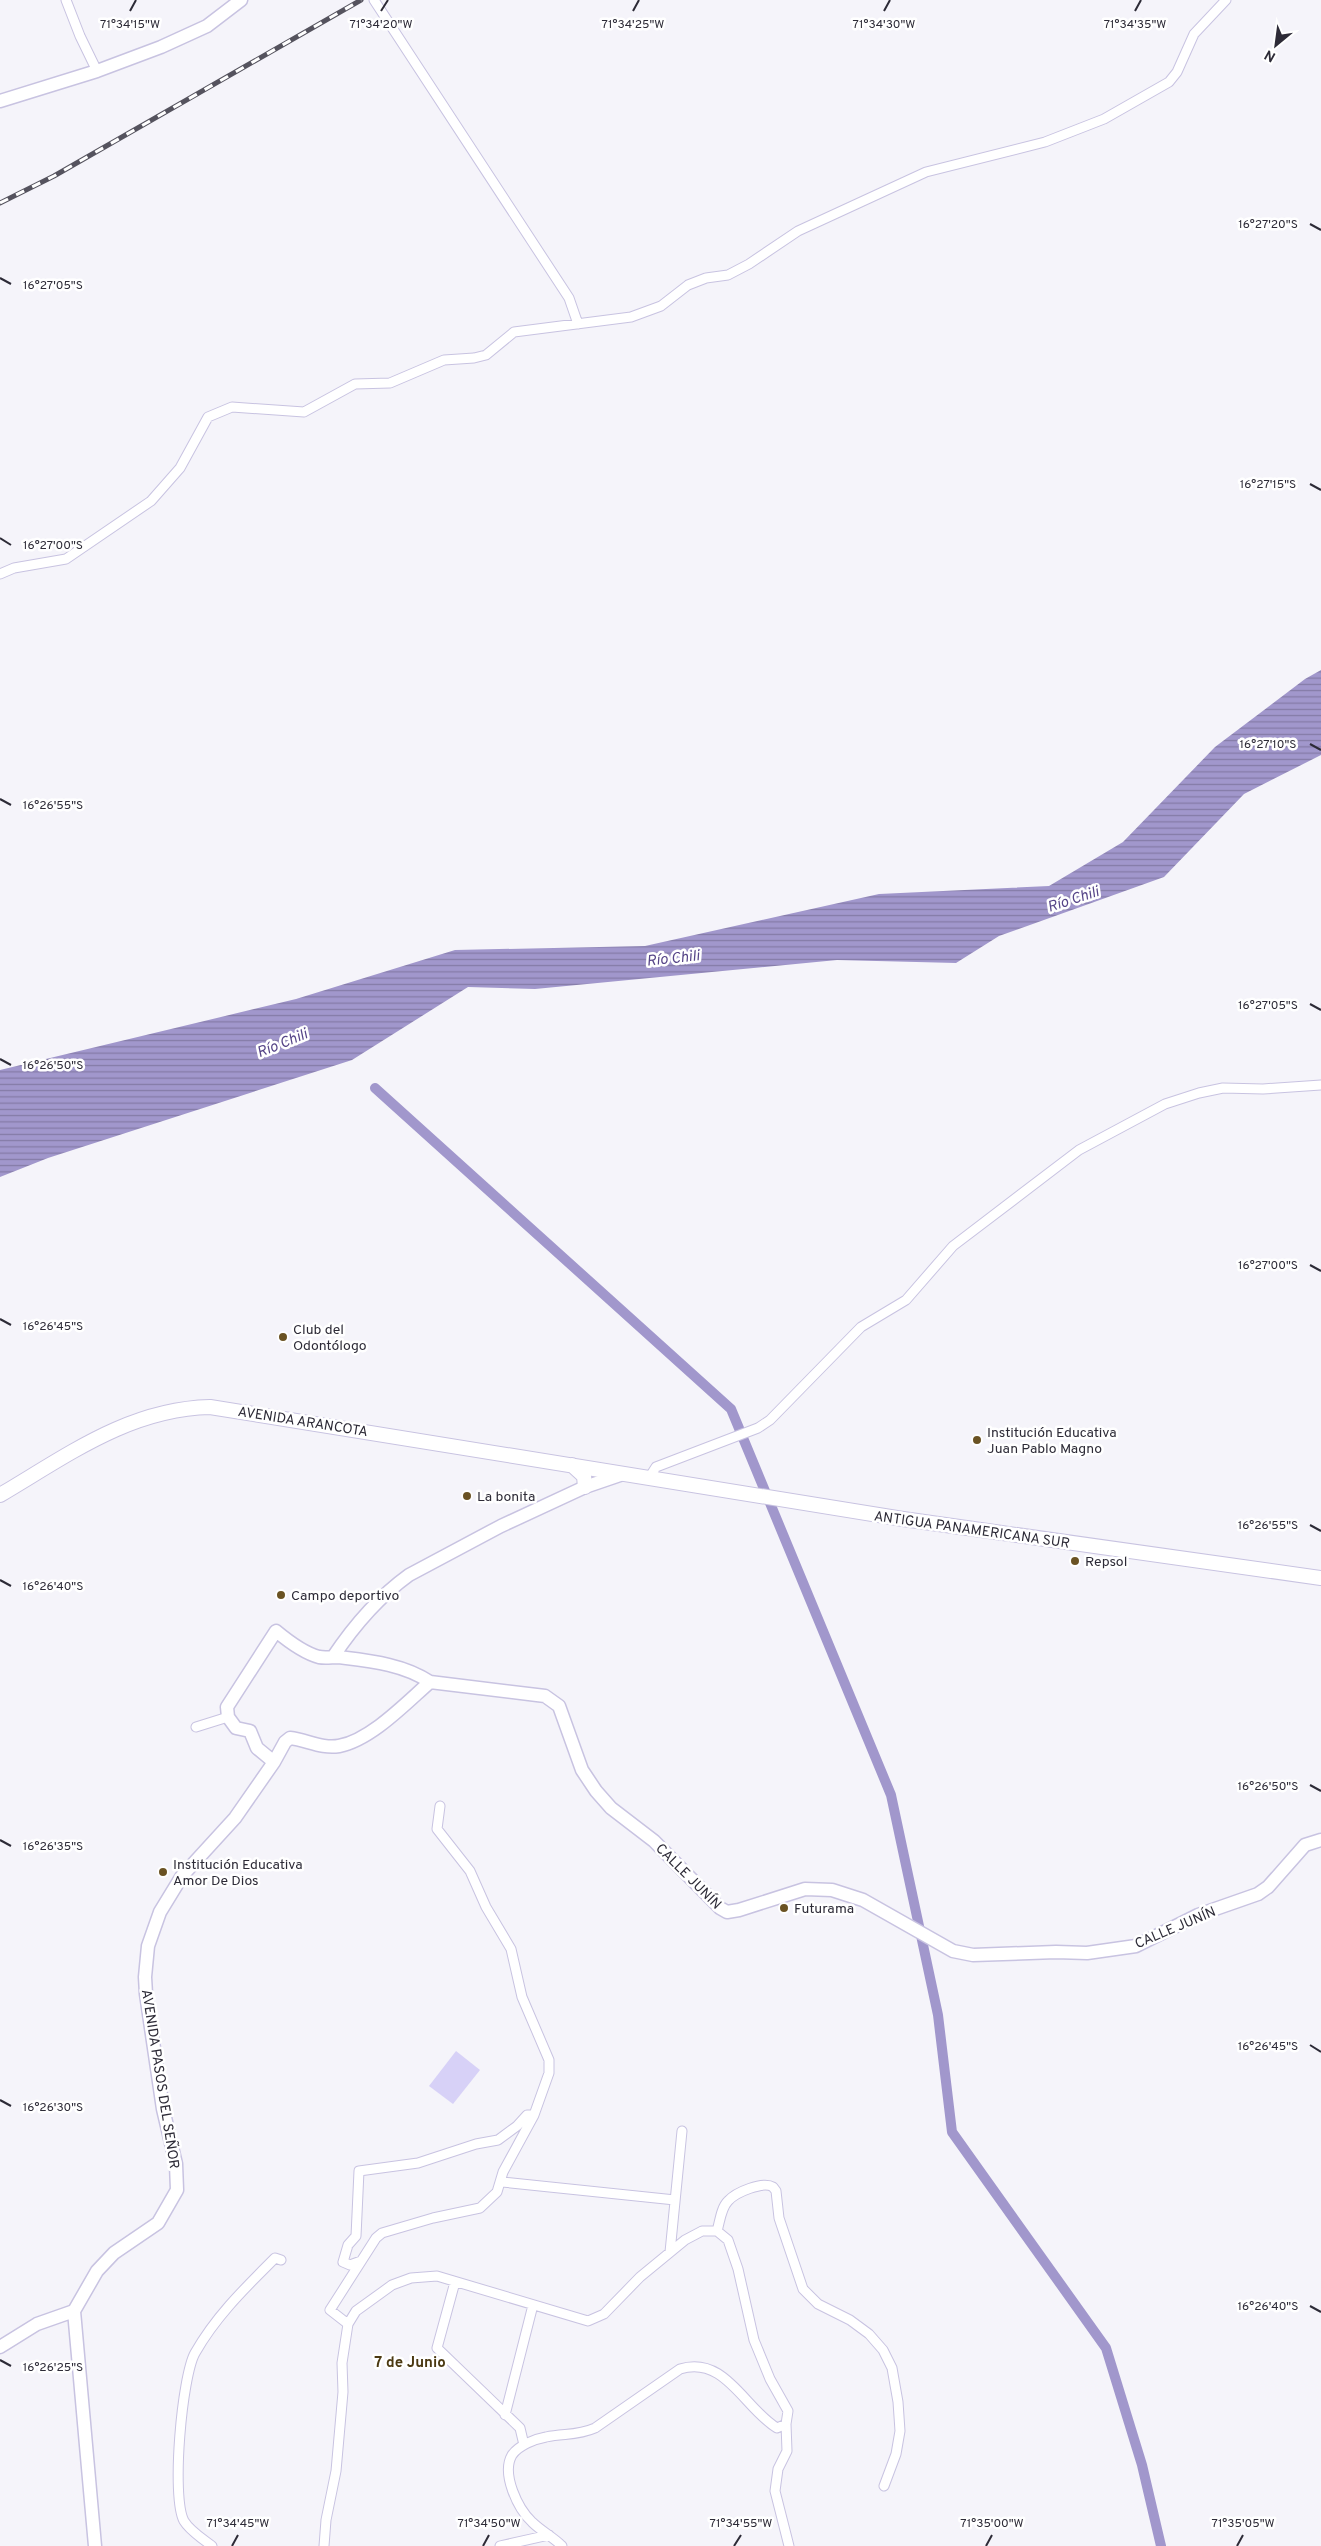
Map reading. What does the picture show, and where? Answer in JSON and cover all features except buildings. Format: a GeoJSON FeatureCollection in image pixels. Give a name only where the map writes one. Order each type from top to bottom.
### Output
{"type":"FeatureCollection","features":[{"type":"Feature","properties":{"kind":"main road","name":"AVENIDA ARANCOTA"},"geometry":{"type":"LineString","coordinates":[[0,1495],[102,1435],[129,1423],[154,1414],[210,1407],[623,1474]]}},
{"type":"Feature","properties":{"kind":"main road"},"geometry":{"type":"LineString","coordinates":[[572,1465],[584,1476],[585,1487]]}},
{"type":"Feature","properties":{"kind":"main road","name":"ANTIGUA PANAMERICANA SUR"},"geometry":{"type":"LineString","coordinates":[[623,1474],[903,1520],[1321,1578]]}},
{"type":"Feature","properties":{"kind":"street"},"geometry":{"type":"LineString","coordinates":[[66,0],[80,36],[97,71]]}},
{"type":"Feature","properties":{"kind":"street"},"geometry":{"type":"LineString","coordinates":[[0,101],[97,71],[187,36],[207,26],[241,0]]}},
{"type":"Feature","properties":{"kind":"street"},"geometry":{"type":"LineString","coordinates":[[374,0],[569,298],[578,324]]}},
{"type":"Feature","properties":{"kind":"street"},"geometry":{"type":"LineString","coordinates":[[0,574],[14,568],[66,559],[151,501],[180,468],[208,417],[232,407],[304,412],[354,384],[390,383],[444,360],[474,358],[486,354],[514,332],[631,317],[661,306],[688,285],[706,278],[728,275],[821,219],[926,172],[1045,142],[1104,119],[1169,82],[1194,34],[1226,0]]}},
{"type":"Feature","properties":{"kind":"street"},"geometry":{"type":"LineString","coordinates":[[649,1478],[656,1467],[758,1428],[770,1420],[862,1326],[906,1300],[954,1246],[1078,1150],[1164,1104],[1199,1093],[1223,1088],[1262,1090],[1321,1085]]}},
{"type":"Feature","properties":{"kind":"street"},"geometry":{"type":"LineString","coordinates":[[333,1657],[347,1635],[397,1583],[409,1575],[456,1548],[585,1487],[623,1474]]}},
{"type":"Feature","properties":{"kind":"street","name":"CALLE JUNÍN"},"geometry":{"type":"LineString","coordinates":[[228,1717],[227,1707],[230,1699],[276,1631],[308,1653],[320,1658],[333,1657],[379,1662],[417,1673],[430,1682],[544,1696],[559,1706],[582,1770],[596,1791],[611,1808],[654,1841],[720,1908],[727,1912],[805,1889],[832,1890],[863,1900],[952,1951],[973,1955],[1056,1952],[1087,1953],[1136,1946],[1198,1915],[1258,1894],[1268,1886],[1305,1845],[1321,1840]]}},
{"type":"Feature","properties":{"kind":"street","name":"AVENIDA PASOS DEL SEÑOR"},"geometry":{"type":"LineString","coordinates":[[74,2311],[96,2271],[114,2253],[158,2223],[177,2190],[176,2164],[164,2109],[145,1977],[148,1946],[152,1930],[167,1897],[182,1876],[235,1818],[274,1762],[285,1742],[290,1738],[320,1746],[339,1746],[355,1740],[370,1732],[430,1682]]}},
{"type":"Feature","properties":{"kind":"street"},"geometry":{"type":"LineString","coordinates":[[196,1727],[228,1717],[236,1728],[250,1731],[257,1748],[274,1762]]}},
{"type":"Feature","properties":{"kind":"street"},"geometry":{"type":"LineString","coordinates":[[348,2324],[330,2310],[361,2261],[382,2233],[433,2218],[480,2208],[490,2201],[502,2182],[503,2172],[534,2115],[549,2073],[549,2060],[522,1997],[511,1950],[486,1907],[470,1871],[437,1829],[440,1806]]}},
{"type":"Feature","properties":{"kind":"street"},"geometry":{"type":"LineString","coordinates":[[361,2261],[350,2265],[343,2262],[348,2246],[356,2236],[359,2172],[418,2163],[476,2144],[498,2140],[518,2126],[528,2115],[534,2115]]}},
{"type":"Feature","properties":{"kind":"street"},"geometry":{"type":"LineString","coordinates":[[670,2252],[682,2131]]}},
{"type":"Feature","properties":{"kind":"street"},"geometry":{"type":"LineString","coordinates":[[502,2182],[675,2200]]}},
{"type":"Feature","properties":{"kind":"street"},"geometry":{"type":"LineString","coordinates":[[717,2231],[722,2210],[728,2201],[763,2184],[773,2186],[776,2192],[780,2218],[803,2289],[818,2304],[860,2327],[883,2350],[892,2368],[900,2416],[896,2454],[884,2486]]}},
{"type":"Feature","properties":{"kind":"street"},"geometry":{"type":"LineString","coordinates":[[324,2546],[326,2520],[336,2472],[343,2392],[342,2363],[348,2324],[356,2311],[392,2285],[411,2278],[437,2276],[588,2321],[604,2314],[640,2277],[685,2240],[702,2231],[717,2231],[728,2240],[731,2247],[738,2269],[754,2340],[770,2379],[788,2411],[786,2424],[787,2451],[778,2469],[775,2491],[789,2546]]}},
{"type":"Feature","properties":{"kind":"street"},"geometry":{"type":"LineString","coordinates":[[212,2546],[184,2522],[179,2502],[177,2465],[188,2381],[194,2355],[222,2312],[275,2258],[281,2260]]}},
{"type":"Feature","properties":{"kind":"street"},"geometry":{"type":"LineString","coordinates":[[455,2282],[437,2348],[520,2428],[524,2445]]}},
{"type":"Feature","properties":{"kind":"street"},"geometry":{"type":"LineString","coordinates":[[505,2415],[533,2305]]}},
{"type":"Feature","properties":{"kind":"street"},"geometry":{"type":"LineString","coordinates":[[0,2347],[37,2324],[74,2311],[96,2546]]}},
{"type":"Feature","properties":{"kind":"street"},"geometry":{"type":"LineString","coordinates":[[562,2546],[531,2521],[516,2503],[510,2482],[511,2456],[524,2445],[546,2437],[580,2434],[595,2428],[680,2369],[694,2365],[710,2368],[724,2377],[766,2421],[777,2428],[786,2424]]}},
{"type":"Feature","properties":{"kind":"street"},"geometry":{"type":"LineString","coordinates":[[500,2546],[549,2535]]}},
{"type":"Feature","properties":{"kind":"shaded area"},"geometry":{"type":"Polygon","coordinates":[[[456,2051],[480,2070],[453,2104],[429,2086],[456,2051]]]}},
{"type":"Feature","properties":{"kind":"water","name":"Río Chili"},"geometry":{"type":"Polygon","coordinates":[[[1321,670],[1321,755],[1244,794],[1164,877],[999,936],[956,963],[837,960],[535,989],[468,987],[352,1060],[48,1158],[0,1177],[0,1070],[296,999],[455,950],[645,946],[879,894],[1049,886],[1123,842],[1215,747],[1305,679],[1321,670]]]}},
{"type":"Feature","properties":{"kind":"waterway"},"geometry":{"type":"LineString","coordinates":[[375,1088],[731,1409],[891,1795],[938,2015],[952,2132],[1106,2348],[1142,2465],[1161,2546]]}},
{"type":"Feature","properties":{"kind":"railway"},"geometry":{"type":"LineString","coordinates":[[0,203],[54,176],[361,0]]}},
{"type":"Feature","properties":{"kind":"place","name":"Club del Odontólogo"},"geometry":{"type":"Point","coordinates":[283,1337]}},
{"type":"Feature","properties":{"kind":"place","name":"Institución Educativa Juan Pablo Magno"},"geometry":{"type":"Point","coordinates":[977,1440]}},
{"type":"Feature","properties":{"kind":"place","name":"La bonita"},"geometry":{"type":"Point","coordinates":[467,1496]}},
{"type":"Feature","properties":{"kind":"place","name":"Repsol"},"geometry":{"type":"Point","coordinates":[1075,1561]}},
{"type":"Feature","properties":{"kind":"place","name":"Campo deportivo"},"geometry":{"type":"Point","coordinates":[281,1595]}},
{"type":"Feature","properties":{"kind":"place","name":"Institución Educativa Amor De Dios"},"geometry":{"type":"Point","coordinates":[163,1872]}},
{"type":"Feature","properties":{"kind":"place","name":"Futurama"},"geometry":{"type":"Point","coordinates":[784,1908]}},
{"type":"Feature","properties":{"kind":"district","name":"7 de Junio"},"geometry":{"type":"Point","coordinates":[410,2362]}}]}
